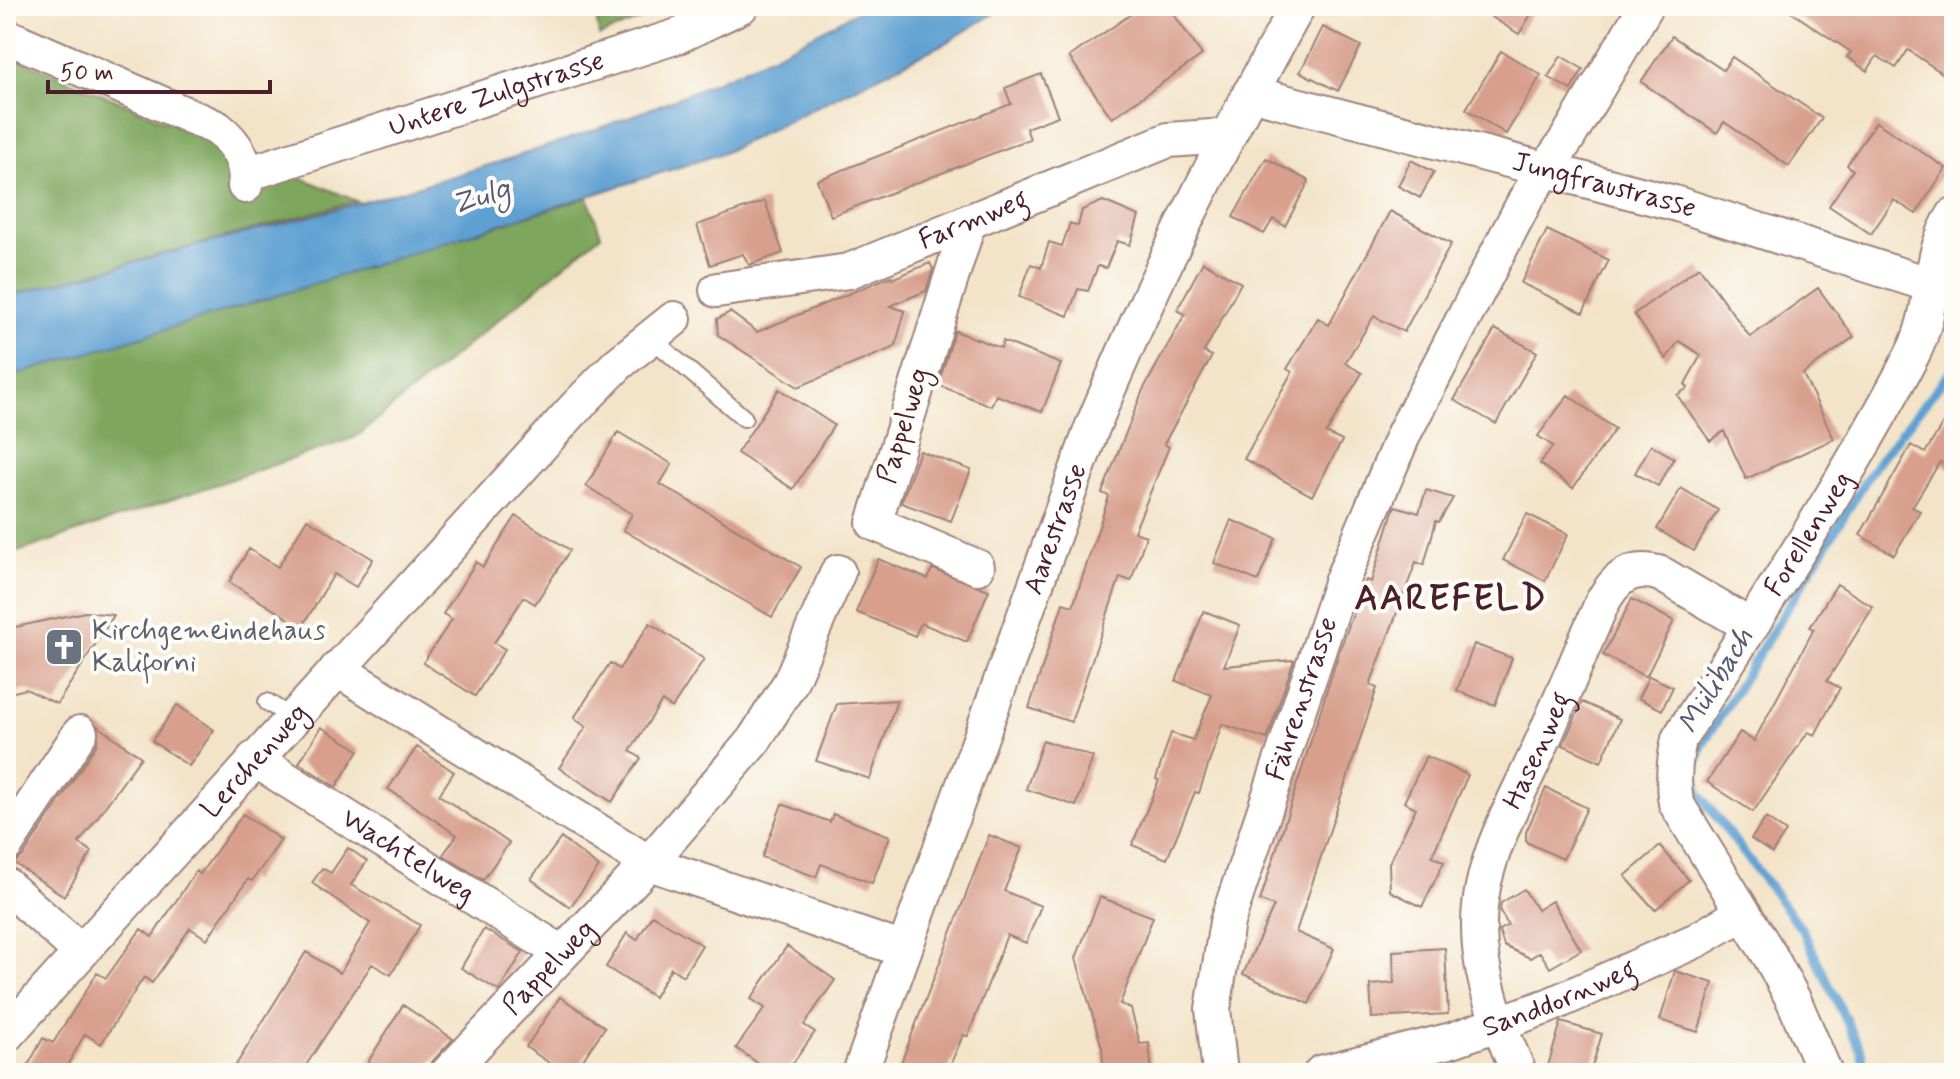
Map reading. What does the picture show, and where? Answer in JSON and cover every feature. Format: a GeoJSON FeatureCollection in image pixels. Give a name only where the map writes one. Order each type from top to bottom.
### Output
{"type":"FeatureCollection","features":[{"type":"Feature","properties":{"kind":"street","name":"Untere Zulgstrasse"},"geometry":{"type":"LineString","coordinates":[[6,36],[217,128],[233,140],[246,180],[678,36],[741,6]]}},
{"type":"Feature","properties":{"kind":"street","name":"Aarestrasse"},"geometry":{"type":"LineString","coordinates":[[860,1073],[1092,428],[1153,283],[1226,136],[1298,6]]}},
{"type":"Feature","properties":{"kind":"street","name":"Fährenstrasse"},"geometry":{"type":"LineString","coordinates":[[1220,1073],[1213,1009],[1227,922],[1323,631],[1404,433],[1544,171],[1646,6]]}},
{"type":"Feature","properties":{"kind":"street","name":"Jungfraustrasse"},"geometry":{"type":"LineString","coordinates":[[1250,93],[1687,207],[1943,288]]}},
{"type":"Feature","properties":{"kind":"street","name":"Farmweg"},"geometry":{"type":"LineString","coordinates":[[717,290],[849,271],[1178,137],[1226,136]]}},
{"type":"Feature","properties":{"kind":"street","name":"Forellenweg"},"geometry":{"type":"LineString","coordinates":[[1825,1073],[1788,990],[1687,826],[1676,803],[1672,780],[1679,739],[1912,355],[1943,288],[1940,242],[1954,215]]}},
{"type":"Feature","properties":{"kind":"street","name":"Pappelweg"},"geometry":{"type":"LineString","coordinates":[[969,221],[874,523],[977,567]]}},
{"type":"Feature","properties":{"kind":"street","name":"Lerchenweg"},"geometry":{"type":"LineString","coordinates":[[6,1035],[254,759],[279,710],[337,669],[575,408],[618,364],[663,328]]}},
{"type":"Feature","properties":{"kind":"street","name":"Hasenweg"},"geometry":{"type":"LineString","coordinates":[[1519,1073],[1498,1025],[1480,950],[1478,925],[1486,873],[1612,585],[1634,570],[1661,574],[1750,626]]}},
{"type":"Feature","properties":{"kind":"street","name":"Pappelweg"},"geometry":{"type":"LineString","coordinates":[[448,1073],[649,863],[754,740],[790,683],[838,572]]}},
{"type":"Feature","properties":{"kind":"street"},"geometry":{"type":"LineString","coordinates":[[337,669],[649,863],[904,950]]}},
{"type":"Feature","properties":{"kind":"street"},"geometry":{"type":"LineString","coordinates":[[6,845],[80,733]]}},
{"type":"Feature","properties":{"kind":"street","name":"Wachtelweg"},"geometry":{"type":"LineString","coordinates":[[254,759],[562,953]]}},
{"type":"Feature","properties":{"kind":"street"},"geometry":{"type":"LineString","coordinates":[[6,885],[81,952]]}},
{"type":"Feature","properties":{"kind":"street","name":"Sanddornweg"},"geometry":{"type":"LineString","coordinates":[[1321,1073],[1498,1025],[1697,940],[1741,914]]}},
{"type":"Feature","properties":{"kind":"lane"},"geometry":{"type":"LineString","coordinates":[[663,328],[744,418]]}},
{"type":"Feature","properties":{"kind":"green space"},"geometry":{"type":"Polygon","coordinates":[[[595,6],[675,6],[599,36],[595,6]]]}},
{"type":"Feature","properties":{"kind":"green space"},"geometry":{"type":"Polygon","coordinates":[[[6,54],[357,201],[6,297],[6,54]]]}},
{"type":"Feature","properties":{"kind":"green space"},"geometry":{"type":"Polygon","coordinates":[[[588,197],[601,235],[356,437],[6,556],[6,378],[588,197]]]}},
{"type":"Feature","properties":{"kind":"water","name":"Zulg"},"geometry":{"type":"Polygon","coordinates":[[[866,6],[1006,6],[947,42],[723,153],[292,291],[6,378],[6,297],[336,209],[555,144],[661,104],[765,59],[866,6]]]}},
{"type":"Feature","properties":{"kind":"building"},"geometry":{"type":"Polygon","coordinates":[[[1143,6],[1168,6],[1202,55],[1112,118],[1069,57],[1143,6]]]}},
{"type":"Feature","properties":{"kind":"building"},"geometry":{"type":"Polygon","coordinates":[[[1474,6],[1536,6],[1519,34],[1474,6]]]}},
{"type":"Feature","properties":{"kind":"building"},"geometry":{"type":"Polygon","coordinates":[[[1782,6],[1954,6],[1954,81],[1908,50],[1896,68],[1877,56],[1867,71],[1847,57],[1851,52],[1782,6]]]}},
{"type":"Feature","properties":{"kind":"building"},"geometry":{"type":"Polygon","coordinates":[[[1323,27],[1361,46],[1338,91],[1300,72],[1323,27]]]}},
{"type":"Feature","properties":{"kind":"building"},"geometry":{"type":"Polygon","coordinates":[[[1672,36],[1723,70],[1732,57],[1822,118],[1789,166],[1724,122],[1717,133],[1641,82],[1672,36]]]}},
{"type":"Feature","properties":{"kind":"building"},"geometry":{"type":"Polygon","coordinates":[[[1501,51],[1541,75],[1506,134],[1466,109],[1501,51]]]}},
{"type":"Feature","properties":{"kind":"building"},"geometry":{"type":"Polygon","coordinates":[[[1561,56],[1583,69],[1571,90],[1548,77],[1561,56]]]}},
{"type":"Feature","properties":{"kind":"building"},"geometry":{"type":"Polygon","coordinates":[[[1041,74],[1058,116],[1026,128],[1030,139],[831,216],[817,180],[1011,104],[1005,88],[1041,74]]]}},
{"type":"Feature","properties":{"kind":"building"},"geometry":{"type":"Polygon","coordinates":[[[1876,122],[1946,168],[1916,214],[1894,200],[1871,234],[1829,206],[1853,170],[1847,165],[1876,122]]]}},
{"type":"Feature","properties":{"kind":"building"},"geometry":{"type":"Polygon","coordinates":[[[1266,158],[1309,181],[1285,226],[1273,219],[1264,234],[1233,217],[1266,158]]]}},
{"type":"Feature","properties":{"kind":"building"},"geometry":{"type":"Polygon","coordinates":[[[1411,160],[1434,172],[1420,198],[1398,186],[1411,160]]]}},
{"type":"Feature","properties":{"kind":"building"},"geometry":{"type":"Polygon","coordinates":[[[765,201],[783,253],[749,265],[743,254],[710,265],[697,225],[765,201]]]}},
{"type":"Feature","properties":{"kind":"building"},"geometry":{"type":"Polygon","coordinates":[[[1103,201],[1139,216],[1130,245],[1117,241],[1106,268],[1098,266],[1088,291],[1078,289],[1068,316],[1019,297],[1031,264],[1041,268],[1049,242],[1062,246],[1070,223],[1078,226],[1082,210],[1103,201]]]}},
{"type":"Feature","properties":{"kind":"building"},"geometry":{"type":"Polygon","coordinates":[[[1390,211],[1451,244],[1404,332],[1374,316],[1345,363],[1362,373],[1326,433],[1342,441],[1312,496],[1244,459],[1292,372],[1287,369],[1318,318],[1329,325],[1390,211]]]}},
{"type":"Feature","properties":{"kind":"building"},"geometry":{"type":"Polygon","coordinates":[[[1547,230],[1609,260],[1583,313],[1521,283],[1547,230]]]}},
{"type":"Feature","properties":{"kind":"building"},"geometry":{"type":"Polygon","coordinates":[[[1203,262],[1241,283],[1204,352],[1212,356],[1164,444],[1169,447],[1134,532],[1146,536],[1131,581],[1120,577],[1071,722],[1029,708],[1063,603],[1073,606],[1109,496],[1102,493],[1143,390],[1185,314],[1177,310],[1203,262]]]}},
{"type":"Feature","properties":{"kind":"building"},"geometry":{"type":"Polygon","coordinates":[[[930,263],[933,269],[926,291],[890,306],[905,311],[895,347],[798,387],[718,335],[717,319],[730,312],[757,332],[930,263]]]}},
{"type":"Feature","properties":{"kind":"building"},"geometry":{"type":"Polygon","coordinates":[[[1699,267],[1750,337],[1818,288],[1854,337],[1803,374],[1834,439],[1746,479],[1724,431],[1710,441],[1677,395],[1688,388],[1685,384],[1701,355],[1679,341],[1666,359],[1634,314],[1699,267]]]}},
{"type":"Feature","properties":{"kind":"building"},"geometry":{"type":"Polygon","coordinates":[[[1495,329],[1537,352],[1496,424],[1454,400],[1495,329]]]}},
{"type":"Feature","properties":{"kind":"building"},"geometry":{"type":"Polygon","coordinates":[[[955,331],[1001,348],[1003,341],[1061,364],[1042,412],[996,395],[991,406],[938,385],[955,331]]]}},
{"type":"Feature","properties":{"kind":"building"},"geometry":{"type":"Polygon","coordinates":[[[779,389],[834,425],[793,489],[737,453],[779,389]]]}},
{"type":"Feature","properties":{"kind":"building"},"geometry":{"type":"Polygon","coordinates":[[[1568,395],[1615,429],[1573,488],[1540,464],[1553,446],[1538,436],[1568,395]]]}},
{"type":"Feature","properties":{"kind":"building"},"geometry":{"type":"Polygon","coordinates":[[[1954,405],[1954,471],[1940,462],[1912,507],[1920,511],[1894,555],[1860,535],[1911,445],[1925,453],[1954,405]]]}},
{"type":"Feature","properties":{"kind":"building"},"geometry":{"type":"Polygon","coordinates":[[[618,432],[672,464],[660,484],[801,567],[772,617],[623,530],[632,514],[586,486],[618,432]]]}},
{"type":"Feature","properties":{"kind":"building"},"geometry":{"type":"Polygon","coordinates":[[[1651,445],[1674,458],[1658,486],[1635,473],[1651,445]]]}},
{"type":"Feature","properties":{"kind":"building"},"geometry":{"type":"Polygon","coordinates":[[[920,451],[971,470],[951,521],[901,503],[920,451]]]}},
{"type":"Feature","properties":{"kind":"building"},"geometry":{"type":"Polygon","coordinates":[[[1681,488],[1718,510],[1694,551],[1657,529],[1681,488]]]}},
{"type":"Feature","properties":{"kind":"building"},"geometry":{"type":"Polygon","coordinates":[[[1426,490],[1453,498],[1439,522],[1436,521],[1424,565],[1416,562],[1370,685],[1377,688],[1296,932],[1334,949],[1309,1004],[1243,974],[1274,906],[1260,901],[1339,652],[1366,580],[1371,582],[1395,506],[1419,513],[1426,490]]]}},
{"type":"Feature","properties":{"kind":"building"},"geometry":{"type":"Polygon","coordinates":[[[1527,514],[1568,534],[1545,581],[1503,560],[1527,514]]]}},
{"type":"Feature","properties":{"kind":"building"},"geometry":{"type":"Polygon","coordinates":[[[516,516],[570,550],[535,604],[524,597],[494,643],[505,649],[475,696],[423,663],[452,619],[443,614],[476,562],[483,567],[516,516]]]}},
{"type":"Feature","properties":{"kind":"building"},"geometry":{"type":"Polygon","coordinates":[[[307,519],[373,559],[356,587],[334,574],[302,627],[229,582],[249,549],[278,567],[307,519]]]}},
{"type":"Feature","properties":{"kind":"building"},"geometry":{"type":"Polygon","coordinates":[[[1231,520],[1276,538],[1258,581],[1214,563],[1231,520]]]}},
{"type":"Feature","properties":{"kind":"building"},"geometry":{"type":"Polygon","coordinates":[[[878,559],[928,579],[932,569],[989,590],[967,642],[921,623],[915,636],[856,612],[878,559]]]}},
{"type":"Feature","properties":{"kind":"building"},"geometry":{"type":"Polygon","coordinates":[[[1837,584],[1873,607],[1827,681],[1840,688],[1815,735],[1808,732],[1753,812],[1707,782],[1740,732],[1754,741],[1814,629],[1810,627],[1837,584]]]}},
{"type":"Feature","properties":{"kind":"building"},"geometry":{"type":"Polygon","coordinates":[[[1632,599],[1674,621],[1646,677],[1603,655],[1632,599]]]}},
{"type":"Feature","properties":{"kind":"building"},"geometry":{"type":"Polygon","coordinates":[[[1204,611],[1240,625],[1224,666],[1294,660],[1267,739],[1222,724],[1199,793],[1195,792],[1167,859],[1132,845],[1159,780],[1156,779],[1171,733],[1193,740],[1212,695],[1176,681],[1204,611]]]}},
{"type":"Feature","properties":{"kind":"building"},"geometry":{"type":"Polygon","coordinates":[[[85,612],[114,615],[57,704],[26,689],[6,694],[6,629],[85,612]]]}},
{"type":"Feature","properties":{"kind":"building"},"geometry":{"type":"Polygon","coordinates":[[[650,623],[704,659],[672,708],[662,701],[630,751],[641,758],[612,802],[559,768],[586,727],[574,718],[610,663],[619,669],[650,623]]]}},
{"type":"Feature","properties":{"kind":"building"},"geometry":{"type":"Polygon","coordinates":[[[1474,644],[1512,658],[1495,705],[1457,691],[1474,644]]]}},
{"type":"Feature","properties":{"kind":"building"},"geometry":{"type":"Polygon","coordinates":[[[1649,676],[1673,687],[1662,710],[1638,698],[1649,676]]]}},
{"type":"Feature","properties":{"kind":"building"},"geometry":{"type":"Polygon","coordinates":[[[897,700],[870,779],[816,761],[837,704],[897,700]]]}},
{"type":"Feature","properties":{"kind":"building"},"geometry":{"type":"Polygon","coordinates":[[[1582,702],[1620,719],[1601,762],[1563,745],[1582,702]]]}},
{"type":"Feature","properties":{"kind":"building"},"geometry":{"type":"Polygon","coordinates":[[[177,705],[214,730],[189,766],[152,741],[177,705]]]}},
{"type":"Feature","properties":{"kind":"building"},"geometry":{"type":"Polygon","coordinates":[[[98,726],[141,757],[79,843],[92,852],[64,896],[14,863],[23,856],[97,744],[98,726]]]}},
{"type":"Feature","properties":{"kind":"building"},"geometry":{"type":"Polygon","coordinates":[[[321,727],[359,750],[336,787],[299,763],[321,727]]]}},
{"type":"Feature","properties":{"kind":"building"},"geometry":{"type":"Polygon","coordinates":[[[1043,740],[1093,757],[1076,806],[1026,789],[1043,740]]]}},
{"type":"Feature","properties":{"kind":"building"},"geometry":{"type":"Polygon","coordinates":[[[417,747],[454,772],[439,795],[509,843],[483,880],[443,855],[457,835],[388,789],[417,747]]]}},
{"type":"Feature","properties":{"kind":"building"},"geometry":{"type":"Polygon","coordinates":[[[1426,756],[1468,775],[1432,856],[1444,862],[1422,907],[1390,891],[1389,863],[1416,808],[1404,802],[1426,756]]]}},
{"type":"Feature","properties":{"kind":"building"},"geometry":{"type":"Polygon","coordinates":[[[1546,788],[1587,808],[1563,859],[1526,842],[1526,832],[1546,788]]]}},
{"type":"Feature","properties":{"kind":"building"},"geometry":{"type":"Polygon","coordinates":[[[782,804],[830,822],[833,814],[890,836],[872,883],[821,864],[816,877],[762,857],[782,804]]]}},
{"type":"Feature","properties":{"kind":"building"},"geometry":{"type":"Polygon","coordinates":[[[243,814],[281,840],[252,881],[248,879],[207,939],[190,928],[152,983],[144,977],[101,1044],[85,1034],[63,1073],[24,1073],[43,1038],[53,1043],[97,973],[106,978],[141,929],[152,937],[196,871],[200,874],[243,814]]]}},
{"type":"Feature","properties":{"kind":"building"},"geometry":{"type":"Polygon","coordinates":[[[1766,818],[1786,832],[1772,853],[1751,839],[1766,818]]]}},
{"type":"Feature","properties":{"kind":"building"},"geometry":{"type":"Polygon","coordinates":[[[989,835],[1022,848],[1004,891],[1041,906],[1026,943],[1007,935],[968,1036],[963,1035],[947,1073],[897,1073],[989,835]]]}},
{"type":"Feature","properties":{"kind":"building"},"geometry":{"type":"Polygon","coordinates":[[[561,838],[599,867],[570,907],[531,879],[561,838]]]}},
{"type":"Feature","properties":{"kind":"building"},"geometry":{"type":"Polygon","coordinates":[[[1660,846],[1689,880],[1655,910],[1625,876],[1660,846]]]}},
{"type":"Feature","properties":{"kind":"building"},"geometry":{"type":"Polygon","coordinates":[[[348,848],[367,861],[351,885],[420,925],[391,975],[372,964],[301,1073],[231,1073],[306,952],[340,973],[370,923],[312,883],[322,868],[331,873],[348,848]]]}},
{"type":"Feature","properties":{"kind":"building"},"geometry":{"type":"Polygon","coordinates":[[[1524,889],[1537,910],[1552,901],[1581,950],[1550,968],[1540,952],[1530,958],[1504,946],[1499,930],[1508,925],[1500,911],[1501,903],[1524,889]]]}},
{"type":"Feature","properties":{"kind":"building"},"geometry":{"type":"Polygon","coordinates":[[[1100,897],[1153,917],[1120,1004],[1131,1009],[1140,1044],[1149,1043],[1152,1073],[1104,1073],[1102,1048],[1076,958],[1100,897]]]}},
{"type":"Feature","properties":{"kind":"building"},"geometry":{"type":"Polygon","coordinates":[[[652,915],[702,945],[683,976],[671,968],[654,997],[606,967],[627,933],[637,940],[652,915]]]}},
{"type":"Feature","properties":{"kind":"building"},"geometry":{"type":"Polygon","coordinates":[[[484,929],[523,952],[499,991],[461,968],[484,929]]]}},
{"type":"Feature","properties":{"kind":"building"},"geometry":{"type":"Polygon","coordinates":[[[787,946],[835,980],[804,1025],[815,1032],[786,1073],[772,1073],[736,1048],[765,1008],[751,999],[787,946]]]}},
{"type":"Feature","properties":{"kind":"building"},"geometry":{"type":"Polygon","coordinates":[[[1445,948],[1448,1014],[1372,1018],[1370,985],[1394,983],[1393,951],[1445,948]]]}},
{"type":"Feature","properties":{"kind":"building"},"geometry":{"type":"Polygon","coordinates":[[[1675,971],[1713,983],[1698,1032],[1660,1020],[1675,971]]]}},
{"type":"Feature","properties":{"kind":"building"},"geometry":{"type":"Polygon","coordinates":[[[560,997],[605,1027],[574,1073],[564,1073],[526,1047],[560,997]]]}},
{"type":"Feature","properties":{"kind":"building"},"geometry":{"type":"Polygon","coordinates":[[[403,1005],[453,1039],[422,1073],[384,1073],[368,1062],[403,1005]]]}},
{"type":"Feature","properties":{"kind":"building"},"geometry":{"type":"Polygon","coordinates":[[[1561,1022],[1602,1034],[1590,1073],[1546,1073],[1561,1022]]]}},
{"type":"Feature","properties":{"kind":"waterway","name":"Mülibach"},"geometry":{"type":"LineString","coordinates":[[1866,1073],[1861,1051],[1803,931],[1699,794],[1694,772],[1702,746],[1876,464],[1954,367]]}},
{"type":"Feature","properties":{"kind":"place","name":"Kirchgemeindehaus Kaliforni"},"geometry":{"type":"Point","coordinates":[64,647]}},
{"type":"Feature","properties":{"kind":"district","name":"AAREFELD"},"geometry":{"type":"Point","coordinates":[1451,599]}}]}
